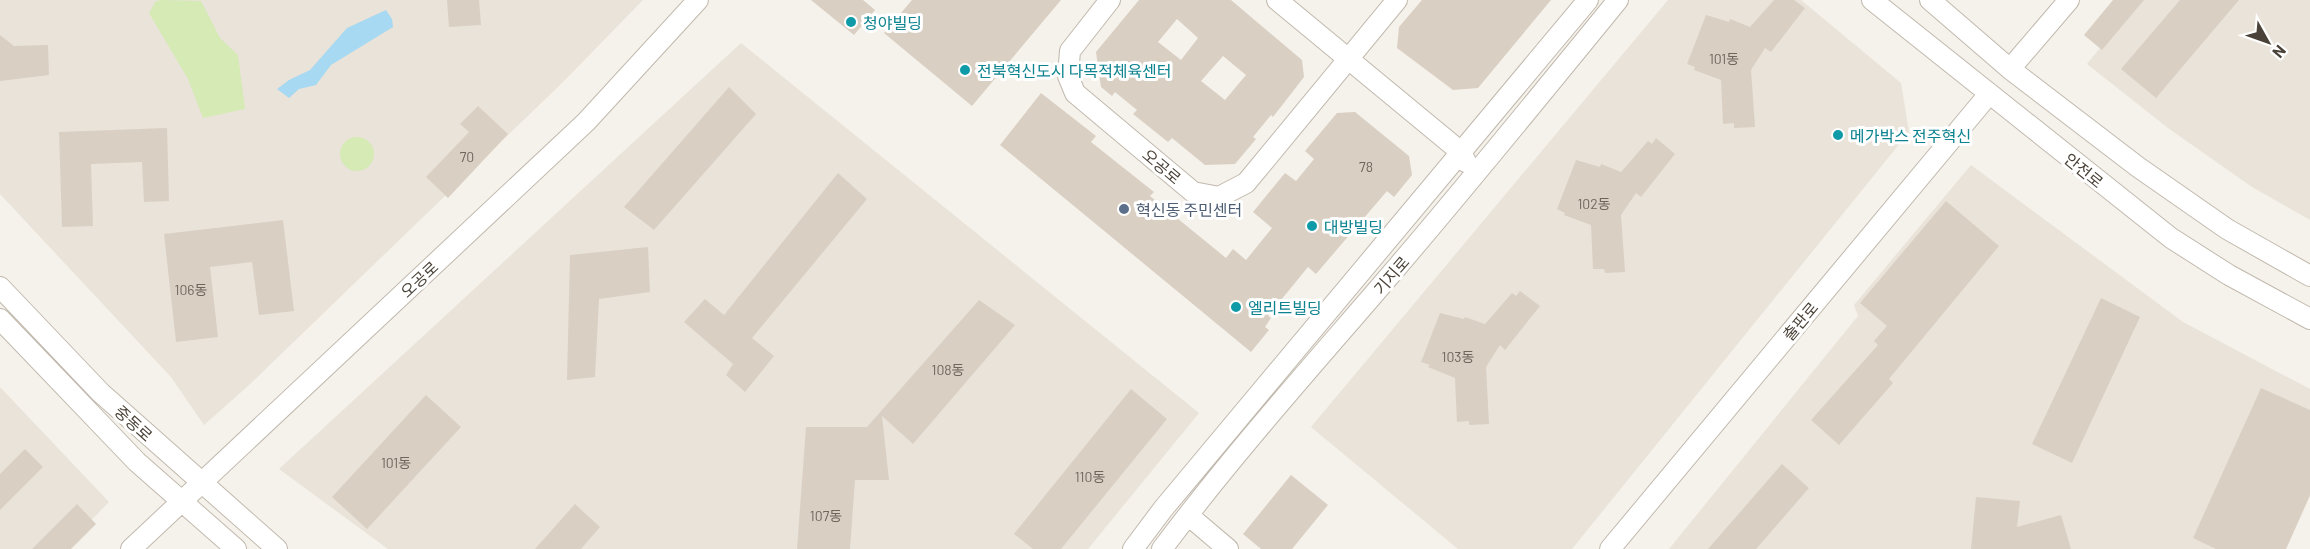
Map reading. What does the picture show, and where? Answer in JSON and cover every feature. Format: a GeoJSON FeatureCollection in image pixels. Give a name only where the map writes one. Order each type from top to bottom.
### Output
{"type":"FeatureCollection","features":[{"type":"Feature","properties":{"kind":"street","name":"오공로"},"geometry":{"type":"LineString","coordinates":[[131,549],[586,122],[698,0]]}},
{"type":"Feature","properties":{"kind":"street","name":"오공로"},"geometry":{"type":"LineString","coordinates":[[1110,0],[1070,51],[1068,76],[1075,93],[1193,192],[1219,197],[1246,183],[1397,0]]}},
{"type":"Feature","properties":{"kind":"street"},"geometry":{"type":"LineString","coordinates":[[1277,0],[1461,152],[1473,178]]}},
{"type":"Feature","properties":{"kind":"street","name":"기지로"},"geometry":{"type":"LineString","coordinates":[[1133,549],[1163,509],[1588,0]]}},
{"type":"Feature","properties":{"kind":"street","name":"기지로"},"geometry":{"type":"LineString","coordinates":[[1162,549],[1188,515],[1473,178],[1618,0]]}},
{"type":"Feature","properties":{"kind":"street","name":"안전로"},"geometry":{"type":"LineString","coordinates":[[1872,0],[2171,238],[2229,275],[2310,319]]}},
{"type":"Feature","properties":{"kind":"street"},"geometry":{"type":"LineString","coordinates":[[1930,0],[2010,69],[2194,207],[2227,229],[2310,276]]}},
{"type":"Feature","properties":{"kind":"street"},"geometry":{"type":"LineString","coordinates":[[2010,69],[2069,0]]}},
{"type":"Feature","properties":{"kind":"street","name":"출판로"},"geometry":{"type":"LineString","coordinates":[[1610,549],[1989,94]]}},
{"type":"Feature","properties":{"kind":"street","name":"중동로"},"geometry":{"type":"LineString","coordinates":[[0,287],[101,393],[277,549]]}},
{"type":"Feature","properties":{"kind":"street","name":"중동로"},"geometry":{"type":"LineString","coordinates":[[0,319],[112,438],[236,549]]}},
{"type":"Feature","properties":{"kind":"street"},"geometry":{"type":"LineString","coordinates":[[1188,515],[1228,549]]}},
{"type":"Feature","properties":{"kind":"shaded area"},"geometry":{"type":"Polygon","coordinates":[[[0,0],[643,0],[562,83],[248,386],[204,425],[171,377],[0,194],[0,0]]]}},
{"type":"Feature","properties":{"kind":"shaded area"},"geometry":{"type":"Polygon","coordinates":[[[1668,0],[1801,0],[1901,83],[1909,132],[1572,549],[1458,549],[1311,427],[1668,0]]]}},
{"type":"Feature","properties":{"kind":"shaded area"},"geometry":{"type":"Polygon","coordinates":[[[2139,0],[2310,0],[2310,220],[2252,187],[2168,128],[2087,64],[2139,0]]]}},
{"type":"Feature","properties":{"kind":"shaded area"},"geometry":{"type":"Polygon","coordinates":[[[741,43],[1199,413],[1088,549],[388,549],[279,469],[741,43]]]}},
{"type":"Feature","properties":{"kind":"shaded area"},"geometry":{"type":"Polygon","coordinates":[[[1971,165],[2183,322],[2310,389],[2310,496],[2286,549],[1669,549],[1858,316],[1854,305],[1971,165]]]}},
{"type":"Feature","properties":{"kind":"shaded area"},"geometry":{"type":"Polygon","coordinates":[[[0,387],[109,502],[63,549],[0,549],[0,387]]]}},
{"type":"Feature","properties":{"kind":"green space"},"geometry":{"type":"Polygon","coordinates":[[[156,1],[201,1],[220,38],[238,55],[245,109],[203,118],[188,79],[149,13],[156,1]]]}},
{"type":"Feature","properties":{"kind":"green space"},"geometry":{"type":"Polygon","coordinates":[[[357,137],[369,142],[374,154],[369,166],[357,171],[345,166],[340,154],[345,142],[357,137]]]}},
{"type":"Feature","properties":{"kind":"water"},"geometry":{"type":"Polygon","coordinates":[[[386,10],[392,19],[393,27],[331,65],[316,85],[299,89],[289,98],[277,89],[289,80],[310,70],[347,28],[386,10]]]}},
{"type":"Feature","properties":{"kind":"building"},"geometry":{"type":"Polygon","coordinates":[[[447,0],[479,0],[481,25],[449,27],[447,0]]]}},
{"type":"Feature","properties":{"kind":"building","name":"청야빌딩"},"geometry":{"type":"Polygon","coordinates":[[[811,0],[863,0],[875,10],[854,35],[811,0]]]}},
{"type":"Feature","properties":{"kind":"building","name":"전북혁신도시 다목적체육센터"},"geometry":{"type":"Polygon","coordinates":[[[912,0],[1061,0],[972,106],[884,33],[912,0]]]}},
{"type":"Feature","properties":{"kind":"building"},"geometry":{"type":"Polygon","coordinates":[[[1139,0],[1231,0],[1302,60],[1304,77],[1273,117],[1271,115],[1253,137],[1256,139],[1235,164],[1205,165],[1172,138],[1168,142],[1133,114],[1137,110],[1115,92],[1112,96],[1101,87],[1096,52],[1139,0]],[[1177,19],[1158,42],[1181,60],[1198,38],[1177,19]],[[1223,56],[1201,81],[1225,100],[1246,75],[1223,56]]]}},
{"type":"Feature","properties":{"kind":"building"},"geometry":{"type":"Polygon","coordinates":[[[1422,0],[1551,0],[1478,88],[1453,90],[1397,48],[1399,27],[1422,0]]]}},
{"type":"Feature","properties":{"kind":"building"},"geometry":{"type":"Polygon","coordinates":[[[1774,0],[1794,0],[1805,8],[1771,52],[1765,48],[1751,70],[1755,127],[1734,128],[1734,123],[1723,124],[1721,80],[1694,70],[1695,67],[1687,64],[1706,15],[1729,22],[1730,19],[1750,27],[1774,0]]]}},
{"type":"Feature","properties":{"kind":"building"},"geometry":{"type":"Polygon","coordinates":[[[2113,0],[2144,0],[2102,50],[2084,35],[2113,0]]]}},
{"type":"Feature","properties":{"kind":"building"},"geometry":{"type":"Polygon","coordinates":[[[2180,0],[2239,0],[2156,98],[2121,69],[2180,0]]]}},
{"type":"Feature","properties":{"kind":"building"},"geometry":{"type":"Polygon","coordinates":[[[0,35],[14,46],[48,45],[49,75],[0,81],[0,35]]]}},
{"type":"Feature","properties":{"kind":"building"},"geometry":{"type":"Polygon","coordinates":[[[729,87],[756,114],[654,230],[624,207],[729,87]]]}},
{"type":"Feature","properties":{"kind":"building"},"geometry":{"type":"Polygon","coordinates":[[[1041,93],[1096,136],[1091,142],[1154,192],[1150,196],[1226,258],[1233,249],[1246,260],[1272,228],[1253,212],[1285,173],[1296,181],[1314,159],[1305,151],[1337,113],[1355,112],[1409,156],[1412,175],[1394,197],[1387,191],[1316,274],[1308,267],[1268,316],[1271,318],[1265,327],[1269,330],[1251,352],[1000,145],[1041,93]]]}},
{"type":"Feature","properties":{"kind":"building"},"geometry":{"type":"Polygon","coordinates":[[[478,106],[508,134],[448,198],[426,177],[469,132],[460,124],[478,106]]]}},
{"type":"Feature","properties":{"kind":"building"},"geometry":{"type":"Polygon","coordinates":[[[167,128],[169,201],[144,202],[142,162],[91,164],[93,226],[62,227],[59,132],[167,128]]]}},
{"type":"Feature","properties":{"kind":"building"},"geometry":{"type":"Polygon","coordinates":[[[1656,138],[1675,154],[1641,197],[1636,193],[1621,215],[1625,272],[1605,273],[1604,269],[1593,269],[1591,225],[1564,215],[1565,213],[1557,209],[1576,160],[1600,167],[1601,164],[1621,172],[1648,141],[1652,144],[1656,138]]]}},
{"type":"Feature","properties":{"kind":"building"},"geometry":{"type":"Polygon","coordinates":[[[838,173],[867,199],[752,338],[774,356],[745,392],[726,375],[733,364],[684,322],[705,299],[724,315],[838,173]]]}},
{"type":"Feature","properties":{"kind":"building"},"geometry":{"type":"Polygon","coordinates":[[[1946,201],[1999,246],[1889,379],[1893,383],[1839,445],[1811,420],[1878,345],[1874,341],[1887,326],[1860,303],[1946,201]]]}},
{"type":"Feature","properties":{"kind":"building"},"geometry":{"type":"Polygon","coordinates":[[[283,220],[294,311],[259,315],[252,262],[210,267],[218,337],[176,342],[164,234],[283,220]]]}},
{"type":"Feature","properties":{"kind":"building"},"geometry":{"type":"Polygon","coordinates":[[[648,247],[650,292],[599,299],[595,377],[567,380],[570,255],[648,247]]]}},
{"type":"Feature","properties":{"kind":"building"},"geometry":{"type":"Polygon","coordinates":[[[1520,291],[1540,306],[1505,350],[1500,345],[1486,367],[1489,424],[1469,425],[1469,421],[1457,422],[1455,378],[1421,362],[1440,313],[1464,319],[1465,317],[1485,324],[1512,293],[1516,296],[1520,291]]]}},
{"type":"Feature","properties":{"kind":"building"},"geometry":{"type":"Polygon","coordinates":[[[2101,298],[2140,317],[2072,463],[2032,444],[2101,298]]]}},
{"type":"Feature","properties":{"kind":"building"},"geometry":{"type":"Polygon","coordinates":[[[979,300],[1015,325],[913,444],[882,416],[889,480],[855,480],[850,549],[797,549],[806,427],[867,427],[979,300]]]}},
{"type":"Feature","properties":{"kind":"building"},"geometry":{"type":"Polygon","coordinates":[[[2261,388],[2310,410],[2310,495],[2286,549],[2216,549],[2193,538],[2261,388]]]}},
{"type":"Feature","properties":{"kind":"building"},"geometry":{"type":"Polygon","coordinates":[[[1131,389],[1167,419],[1061,549],[1033,549],[1014,534],[1131,389]]]}},
{"type":"Feature","properties":{"kind":"building"},"geometry":{"type":"Polygon","coordinates":[[[426,395],[461,427],[367,529],[332,497],[426,395]]]}},
{"type":"Feature","properties":{"kind":"building"},"geometry":{"type":"Polygon","coordinates":[[[25,449],[43,467],[0,510],[0,474],[25,449]]]}},
{"type":"Feature","properties":{"kind":"building"},"geometry":{"type":"Polygon","coordinates":[[[1782,464],[1809,488],[1756,549],[1708,549],[1782,464]]]}},
{"type":"Feature","properties":{"kind":"building"},"geometry":{"type":"Polygon","coordinates":[[[1291,475],[1328,505],[1292,549],[1261,549],[1243,534],[1291,475]]]}},
{"type":"Feature","properties":{"kind":"building"},"geometry":{"type":"Polygon","coordinates":[[[1976,497],[2020,501],[2017,527],[2061,515],[2071,549],[1971,549],[1976,497]]]}},
{"type":"Feature","properties":{"kind":"building"},"geometry":{"type":"Polygon","coordinates":[[[77,504],[96,524],[71,549],[32,549],[77,504]]]}},
{"type":"Feature","properties":{"kind":"building"},"geometry":{"type":"Polygon","coordinates":[[[575,504],[600,527],[581,549],[535,549],[575,504]]]}},
{"type":"Feature","properties":{"kind":"place","name":"청야빌딩"},"geometry":{"type":"Point","coordinates":[851,22]}},
{"type":"Feature","properties":{"kind":"place","name":"전북혁신도시 다목적체육센터"},"geometry":{"type":"Point","coordinates":[965,70]}},
{"type":"Feature","properties":{"kind":"place","name":"메가박스 전주혁신"},"geometry":{"type":"Point","coordinates":[1838,135]}},
{"type":"Feature","properties":{"kind":"place","name":"혁신동 주민센터"},"geometry":{"type":"Point","coordinates":[1124,209]}},
{"type":"Feature","properties":{"kind":"place","name":"대방빌딩"},"geometry":{"type":"Point","coordinates":[1312,226]}},
{"type":"Feature","properties":{"kind":"place","name":"엘리트빌딩"},"geometry":{"type":"Point","coordinates":[1236,307]}}]}
